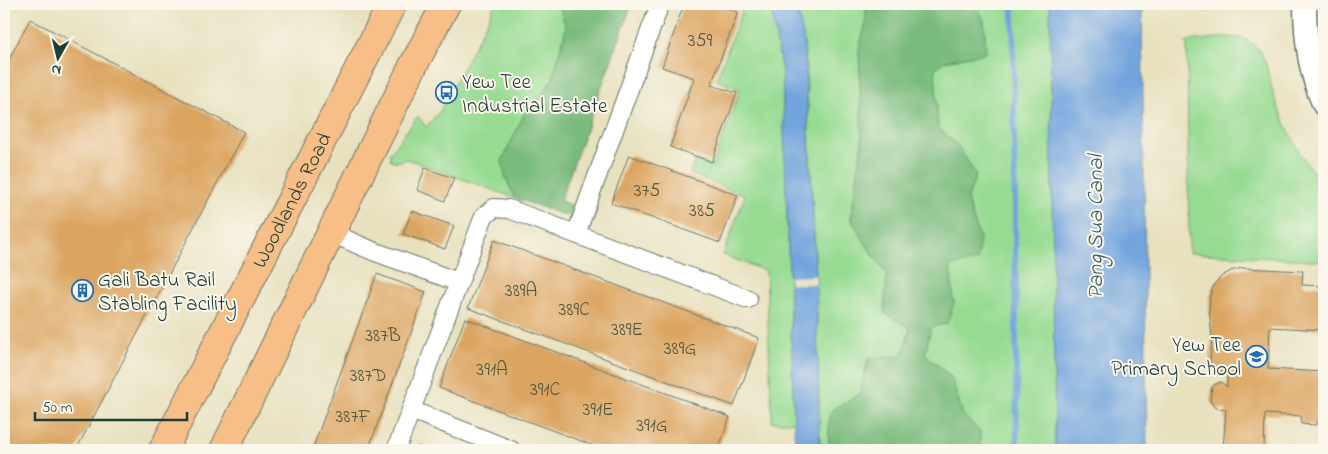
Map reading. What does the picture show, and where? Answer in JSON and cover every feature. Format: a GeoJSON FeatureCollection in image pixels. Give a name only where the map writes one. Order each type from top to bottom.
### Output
{"type":"FeatureCollection","features":[{"type":"Feature","properties":{"kind":"main road","name":"Woodlands Road"},"geometry":{"type":"LineString","coordinates":[[164,450],[392,4]]}},
{"type":"Feature","properties":{"kind":"main road"},"geometry":{"type":"LineString","coordinates":[[224,450],[413,66],[446,4]]}},
{"type":"Feature","properties":{"kind":"street"},"geometry":{"type":"LineString","coordinates":[[576,234],[660,4]]}},
{"type":"Feature","properties":{"kind":"street"},"geometry":{"type":"LineString","coordinates":[[1304,4],[1305,30],[1315,85],[1324,104]]}},
{"type":"Feature","properties":{"kind":"street"},"geometry":{"type":"LineString","coordinates":[[396,450],[484,216],[494,208],[509,209],[748,299]]}},
{"type":"Feature","properties":{"kind":"street"},"geometry":{"type":"LineString","coordinates":[[331,233],[373,251],[458,282]]}},
{"type":"Feature","properties":{"kind":"street"},"geometry":{"type":"LineString","coordinates":[[411,410],[511,450]]}},
{"type":"Feature","properties":{"kind":"green space"},"geometry":{"type":"Polygon","coordinates":[[[495,4],[559,4],[566,28],[553,78],[537,102],[524,114],[505,176],[515,198],[407,159],[397,162],[391,160],[390,157],[390,153],[418,116],[426,127],[440,111],[495,4]]]}},
{"type":"Feature","properties":{"kind":"green space"},"geometry":{"type":"Polygon","coordinates":[[[559,4],[632,4],[560,201],[574,206],[571,213],[567,216],[515,198],[505,176],[502,161],[524,114],[537,102],[553,78],[566,28],[559,4]]]}},
{"type":"Feature","properties":{"kind":"green space"},"geometry":{"type":"Polygon","coordinates":[[[723,4],[770,4],[782,72],[794,422],[772,422],[766,271],[723,255],[745,195],[690,174],[695,160],[713,165],[740,90],[716,80],[742,11],[723,4]]]}},
{"type":"Feature","properties":{"kind":"green space"},"geometry":{"type":"Polygon","coordinates":[[[797,4],[866,4],[866,22],[859,50],[862,143],[851,219],[887,274],[885,313],[910,327],[903,355],[868,359],[860,394],[832,410],[829,422],[829,450],[820,450],[816,276],[806,65],[797,4]]]}},
{"type":"Feature","properties":{"kind":"green space"},"geometry":{"type":"Polygon","coordinates":[[[866,4],[977,4],[984,21],[986,53],[944,61],[935,69],[938,128],[958,146],[976,175],[967,200],[980,239],[977,261],[950,266],[954,303],[947,324],[931,327],[925,354],[951,377],[963,415],[980,431],[980,450],[829,450],[829,422],[832,410],[860,394],[868,359],[903,355],[910,328],[884,313],[887,274],[851,219],[862,143],[859,50],[866,22],[866,4]]]}},
{"type":"Feature","properties":{"kind":"green space"},"geometry":{"type":"Polygon","coordinates":[[[977,4],[1050,4],[1055,450],[980,450],[980,431],[963,415],[951,377],[925,354],[931,327],[954,303],[949,266],[979,239],[967,200],[976,175],[958,146],[938,128],[935,68],[944,61],[986,53],[984,21],[977,4]]]}},
{"type":"Feature","properties":{"kind":"green space"},"geometry":{"type":"Polygon","coordinates":[[[1229,37],[1241,38],[1260,50],[1266,64],[1274,97],[1283,119],[1301,155],[1324,187],[1324,261],[1189,253],[1187,41],[1229,37]]]}},
{"type":"Feature","properties":{"kind":"water"},"geometry":{"type":"Polygon","coordinates":[[[770,4],[797,4],[804,42],[816,276],[820,450],[795,450],[782,72],[770,4]]]}},
{"type":"Feature","properties":{"kind":"water","name":"Pang Sua Canal"},"geometry":{"type":"Polygon","coordinates":[[[1050,4],[1142,4],[1147,450],[1055,450],[1050,4]]]}},
{"type":"Feature","properties":{"kind":"pier"},"geometry":{"type":"Polygon","coordinates":[[[816,276],[816,284],[790,284],[789,277],[816,276]]]}},
{"type":"Feature","properties":{"kind":"building"},"geometry":{"type":"Polygon","coordinates":[[[684,4],[714,4],[738,12],[711,85],[737,93],[712,162],[670,147],[694,78],[662,67],[684,4]]]}},
{"type":"Feature","properties":{"kind":"building"},"geometry":{"type":"Polygon","coordinates":[[[1201,4],[1251,4],[1251,6],[1230,6],[1230,9],[1201,10],[1201,4]]]}},
{"type":"Feature","properties":{"kind":"building","name":"Gali Batu Rail Stabling Facility"},"geometry":{"type":"Polygon","coordinates":[[[30,19],[244,132],[76,450],[4,450],[4,69],[30,19]]]}},
{"type":"Feature","properties":{"kind":"building"},"geometry":{"type":"Polygon","coordinates":[[[629,155],[738,195],[720,243],[611,203],[629,155]]]}},
{"type":"Feature","properties":{"kind":"building"},"geometry":{"type":"Polygon","coordinates":[[[425,168],[454,178],[445,201],[417,190],[425,168]]]}},
{"type":"Feature","properties":{"kind":"building"},"geometry":{"type":"Polygon","coordinates":[[[412,211],[454,226],[445,249],[403,234],[412,211]]]}},
{"type":"Feature","properties":{"kind":"building"},"geometry":{"type":"Polygon","coordinates":[[[494,240],[759,338],[734,406],[468,308],[494,240]]]}},
{"type":"Feature","properties":{"kind":"building"},"geometry":{"type":"Polygon","coordinates":[[[1242,268],[1303,271],[1302,285],[1324,286],[1324,330],[1270,327],[1268,369],[1324,372],[1324,423],[1316,422],[1316,425],[1301,424],[1301,416],[1265,414],[1264,450],[1223,450],[1226,409],[1215,408],[1210,401],[1214,385],[1221,382],[1227,387],[1227,372],[1209,371],[1212,338],[1209,309],[1210,295],[1215,283],[1222,276],[1242,268]]]}},
{"type":"Feature","properties":{"kind":"building"},"geometry":{"type":"Polygon","coordinates":[[[377,274],[426,292],[374,434],[368,450],[312,450],[377,274]]]}},
{"type":"Feature","properties":{"kind":"building"},"geometry":{"type":"Polygon","coordinates":[[[465,318],[730,417],[718,450],[605,450],[439,388],[465,318]]]}},
{"type":"Feature","properties":{"kind":"building"},"geometry":{"type":"Polygon","coordinates":[[[418,446],[430,450],[416,450],[418,446]]]}},
{"type":"Feature","properties":{"kind":"waterway"},"geometry":{"type":"LineString","coordinates":[[1013,4],[1017,450]]}},
{"type":"Feature","properties":{"kind":"place","name":"Yew Tee Industrial Estate"},"geometry":{"type":"Point","coordinates":[446,93]}},
{"type":"Feature","properties":{"kind":"place","name":"Gali Batu Rail Stabling Facility"},"geometry":{"type":"Point","coordinates":[82,291]}},
{"type":"Feature","properties":{"kind":"place","name":"Yew Tee Primary School"},"geometry":{"type":"Point","coordinates":[1257,356]}}]}
